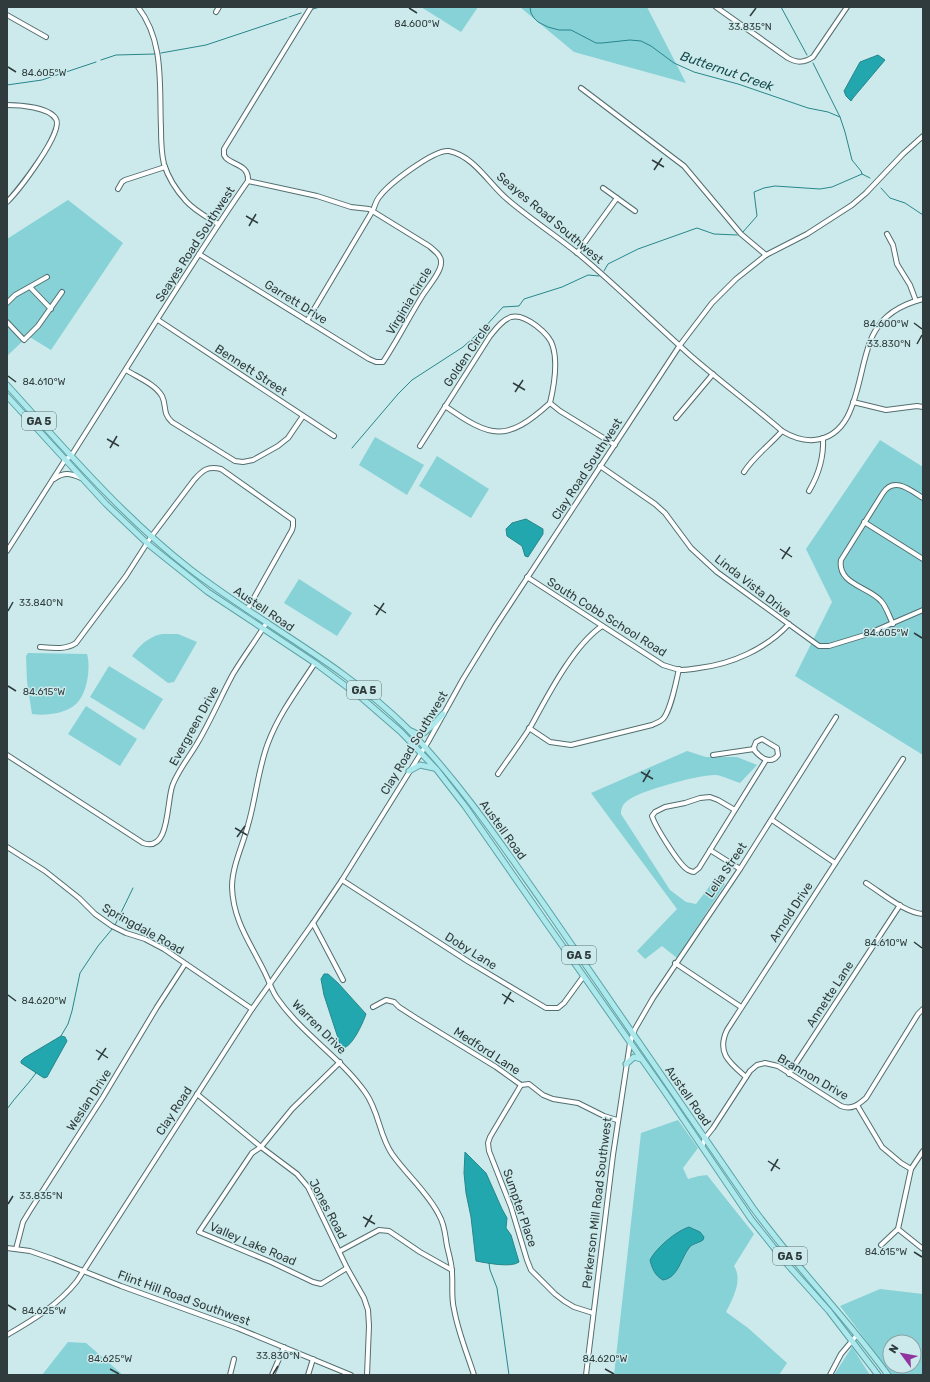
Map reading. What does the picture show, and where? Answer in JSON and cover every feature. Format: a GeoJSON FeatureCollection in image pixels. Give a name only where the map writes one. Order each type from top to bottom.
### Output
{"type":"FeatureCollection","features":[{"type":"Feature","properties":{"kind":"main road","name":"Austell Road"},"geometry":{"type":"LineString","coordinates":[[7,385],[117,506],[151,537],[188,568],[352,681],[388,711],[425,746],[476,809],[560,927],[752,1208],[776,1240],[857,1334],[888,1375]]}},
{"type":"Feature","properties":{"kind":"main road","name":"Austell Road"},"geometry":{"type":"LineString","coordinates":[[7,396],[118,516],[148,544],[197,584],[315,663],[376,709],[421,753],[465,806],[761,1233],[829,1311],[878,1375]]}},
{"type":"Feature","properties":{"kind":"main road"},"geometry":{"type":"LineString","coordinates":[[410,731],[420,734],[424,733],[443,714]]}},
{"type":"Feature","properties":{"kind":"main road"},"geometry":{"type":"LineString","coordinates":[[409,771],[420,765],[434,768]]}},
{"type":"Feature","properties":{"kind":"main road"},"geometry":{"type":"LineString","coordinates":[[626,1064],[634,1057],[641,1059]]}},
{"type":"Feature","properties":{"kind":"street"},"geometry":{"type":"LineString","coordinates":[[138,7],[150,26],[158,50],[161,148],[165,166],[174,184],[185,200],[218,224]]}},
{"type":"Feature","properties":{"kind":"street"},"geometry":{"type":"LineString","coordinates":[[216,12],[219,7]]}},
{"type":"Feature","properties":{"kind":"street"},"geometry":{"type":"LineString","coordinates":[[248,181],[249,174],[228,160],[224,154],[225,144],[310,7]]}},
{"type":"Feature","properties":{"kind":"street"},"geometry":{"type":"LineString","coordinates":[[716,7],[792,61],[801,62],[808,61],[813,57],[847,7]]}},
{"type":"Feature","properties":{"kind":"street"},"geometry":{"type":"LineString","coordinates":[[7,15],[46,37]]}},
{"type":"Feature","properties":{"kind":"street"},"geometry":{"type":"LineString","coordinates":[[581,88],[684,166],[741,234],[766,255]]}},
{"type":"Feature","properties":{"kind":"street"},"geometry":{"type":"LineString","coordinates":[[7,105],[19,105],[36,108],[51,114],[56,118],[58,123],[57,130],[50,144],[19,189],[7,202]]}},
{"type":"Feature","properties":{"kind":"street","name":"Clay Road Southwest"},"geometry":{"type":"LineString","coordinates":[[342,880],[421,753],[494,627],[680,345],[703,314],[723,291],[766,255],[808,234],[852,205],[923,136]]}},
{"type":"Feature","properties":{"kind":"street","name":"Seayes Road Southwest"},"geometry":{"type":"LineString","coordinates":[[7,551],[9,545],[65,460],[71,456],[218,224],[248,181],[317,196],[352,207],[373,210],[380,196],[397,180],[432,156],[445,151],[460,154],[470,162],[507,199],[577,253],[713,374],[782,431],[788,435],[801,439],[808,440],[823,438]]}},
{"type":"Feature","properties":{"kind":"street"},"geometry":{"type":"LineString","coordinates":[[118,189],[125,180],[165,166]]}},
{"type":"Feature","properties":{"kind":"street"},"geometry":{"type":"LineString","coordinates":[[603,188],[635,211]]}},
{"type":"Feature","properties":{"kind":"street"},"geometry":{"type":"LineString","coordinates":[[577,253],[617,198]]}},
{"type":"Feature","properties":{"kind":"street"},"geometry":{"type":"LineString","coordinates":[[307,320],[373,210]]}},
{"type":"Feature","properties":{"kind":"street","name":"Virginia Circle"},"geometry":{"type":"LineString","coordinates":[[373,210],[430,246],[438,254],[442,261],[440,269],[383,362]]}},
{"type":"Feature","properties":{"kind":"street"},"geometry":{"type":"LineString","coordinates":[[887,234],[893,245],[897,264],[910,285],[916,301]]}},
{"type":"Feature","properties":{"kind":"street","name":"Garrett Drive"},"geometry":{"type":"LineString","coordinates":[[199,254],[369,359],[376,362],[383,362]]}},
{"type":"Feature","properties":{"kind":"street"},"geometry":{"type":"LineString","coordinates":[[7,303],[16,295],[47,277]]}},
{"type":"Feature","properties":{"kind":"street"},"geometry":{"type":"LineString","coordinates":[[30,287],[51,309]]}},
{"type":"Feature","properties":{"kind":"street"},"geometry":{"type":"LineString","coordinates":[[7,322],[24,340],[38,326],[62,292]]}},
{"type":"Feature","properties":{"kind":"street"},"geometry":{"type":"LineString","coordinates":[[809,491],[817,477],[822,463],[823,438],[841,427],[852,409],[863,363],[874,333],[886,317],[906,305],[923,299]]}},
{"type":"Feature","properties":{"kind":"street","name":"Golden Circle"},"geometry":{"type":"LineString","coordinates":[[420,446],[490,336],[503,322],[514,317],[519,317],[532,323],[544,332],[550,339],[554,352],[554,366],[550,403]]}},
{"type":"Feature","properties":{"kind":"street","name":"Bennett Street"},"geometry":{"type":"LineString","coordinates":[[158,320],[334,436]]}},
{"type":"Feature","properties":{"kind":"street"},"geometry":{"type":"LineString","coordinates":[[126,370],[159,392],[163,398],[166,415],[172,422],[235,461],[243,462],[253,460],[278,446],[288,438],[303,416]]}},
{"type":"Feature","properties":{"kind":"street"},"geometry":{"type":"LineString","coordinates":[[676,418],[713,374]]}},
{"type":"Feature","properties":{"kind":"street"},"geometry":{"type":"LineString","coordinates":[[853,402],[886,410],[917,406],[923,407]]}},
{"type":"Feature","properties":{"kind":"street"},"geometry":{"type":"LineString","coordinates":[[445,406],[475,425],[486,430],[497,432],[509,430],[527,422],[550,403],[560,411],[615,445]]}},
{"type":"Feature","properties":{"kind":"street"},"geometry":{"type":"LineString","coordinates":[[744,472],[753,460],[771,444],[782,431]]}},
{"type":"Feature","properties":{"kind":"street","name":"Linda Vista Drive"},"geometry":{"type":"LineString","coordinates":[[600,466],[665,513],[691,548],[717,572],[789,624],[769,642]]}},
{"type":"Feature","properties":{"kind":"street"},"geometry":{"type":"LineString","coordinates":[[40,647],[62,648],[72,646],[76,643],[148,544],[151,537],[194,480],[207,468],[214,467],[221,469],[293,520],[292,530],[247,610]]}},
{"type":"Feature","properties":{"kind":"street"},"geometry":{"type":"LineString","coordinates":[[52,481],[65,474],[82,478]]}},
{"type":"Feature","properties":{"kind":"street"},"geometry":{"type":"LineString","coordinates":[[893,624],[880,599],[848,579],[841,568],[841,564],[843,557],[885,490],[896,484],[904,486],[923,498]]}},
{"type":"Feature","properties":{"kind":"street"},"geometry":{"type":"LineString","coordinates":[[864,522],[923,559]]}},
{"type":"Feature","properties":{"kind":"street","name":"South Cobb School Road"},"geometry":{"type":"LineString","coordinates":[[527,578],[663,665],[679,669],[710,666],[727,662],[769,642]]}},
{"type":"Feature","properties":{"kind":"street"},"geometry":{"type":"LineString","coordinates":[[789,624],[815,644],[825,647],[865,635],[923,610]]}},
{"type":"Feature","properties":{"kind":"street","name":"Evergreen Drive"},"geometry":{"type":"LineString","coordinates":[[7,755],[143,843],[148,845],[154,844],[159,840],[163,832],[168,810],[170,790],[174,781],[194,749],[233,674],[263,629],[266,622]]}},
{"type":"Feature","properties":{"kind":"street"},"geometry":{"type":"LineString","coordinates":[[498,774],[529,728],[575,654],[602,626]]}},
{"type":"Feature","properties":{"kind":"street","name":"Warren Drive"},"geometry":{"type":"LineString","coordinates":[[315,663],[284,710],[268,744],[258,779],[249,824],[234,873],[232,886],[237,919],[276,996],[297,1023],[340,1062],[365,1091],[373,1104],[384,1141],[440,1215],[445,1229],[452,1270],[453,1307],[474,1375]]}},
{"type":"Feature","properties":{"kind":"street"},"geometry":{"type":"LineString","coordinates":[[529,728],[550,742],[571,745],[652,725],[660,721],[666,714],[675,688],[679,669]]}},
{"type":"Feature","properties":{"kind":"street","name":"Lelia Street"},"geometry":{"type":"LineString","coordinates":[[633,1034],[675,963],[740,869],[836,717]]}},
{"type":"Feature","properties":{"kind":"street"},"geometry":{"type":"LineString","coordinates":[[760,739],[765,740],[776,747],[778,753],[776,758],[766,760],[756,753],[754,749],[754,744],[760,739]]}},
{"type":"Feature","properties":{"kind":"street"},"geometry":{"type":"LineString","coordinates":[[713,755],[754,749]]}},
{"type":"Feature","properties":{"kind":"street","name":"Arnold Drive"},"geometry":{"type":"LineString","coordinates":[[746,1077],[728,1060],[723,1046],[723,1040],[727,1030],[903,759]]}},
{"type":"Feature","properties":{"kind":"street"},"geometry":{"type":"LineString","coordinates":[[734,810],[710,797],[665,807],[655,812],[652,816],[654,822],[674,854],[687,870],[694,872],[699,868],[766,760]]}},
{"type":"Feature","properties":{"kind":"street"},"geometry":{"type":"LineString","coordinates":[[772,820],[835,863]]}},
{"type":"Feature","properties":{"kind":"street","name":"Springdale Road"},"geometry":{"type":"LineString","coordinates":[[7,847],[45,871],[95,914],[112,926],[126,933],[145,939],[164,950],[252,1010]]}},
{"type":"Feature","properties":{"kind":"street"},"geometry":{"type":"LineString","coordinates":[[710,850],[740,869]]}},
{"type":"Feature","properties":{"kind":"street","name":"Clay Road"},"geometry":{"type":"LineString","coordinates":[[7,1335],[57,1303],[67,1294],[115,1224],[252,1010],[342,880]]}},
{"type":"Feature","properties":{"kind":"street","name":"Doby Lane"},"geometry":{"type":"LineString","coordinates":[[342,880],[457,954],[546,1008],[558,1008],[564,1003],[583,977]]}},
{"type":"Feature","properties":{"kind":"street"},"geometry":{"type":"LineString","coordinates":[[866,883],[900,905],[923,914]]}},
{"type":"Feature","properties":{"kind":"street","name":"Annette Lane"},"geometry":{"type":"LineString","coordinates":[[789,1074],[900,905]]}},
{"type":"Feature","properties":{"kind":"street"},"geometry":{"type":"LineString","coordinates":[[313,923],[343,980]]}},
{"type":"Feature","properties":{"kind":"street"},"geometry":{"type":"LineString","coordinates":[[675,963],[741,1007]]}},
{"type":"Feature","properties":{"kind":"street","name":"Weslan Drive"},"geometry":{"type":"LineString","coordinates":[[16,1249],[20,1230],[28,1212],[103,1097],[157,1007],[185,964]]}},
{"type":"Feature","properties":{"kind":"street","name":"Medford Lane"},"geometry":{"type":"LineString","coordinates":[[373,1007],[386,1000],[394,1002],[416,1018],[521,1084],[529,1084],[553,1100],[578,1103],[604,1116],[617,1120]]}},
{"type":"Feature","properties":{"kind":"street","name":"Brannon Drive"},"geometry":{"type":"LineString","coordinates":[[702,1147],[705,1138],[750,1071],[757,1065],[765,1063],[778,1066],[842,1106],[847,1108],[857,1105],[866,1098],[918,1014],[923,1009]]}},
{"type":"Feature","properties":{"kind":"street","name":"Perkerson Mill Road Southwest"},"geometry":{"type":"LineString","coordinates":[[586,1375],[617,1120],[626,1064],[633,1034]]}},
{"type":"Feature","properties":{"kind":"street","name":"Valley Lake Road"},"geometry":{"type":"LineString","coordinates":[[340,1062],[292,1109],[261,1147],[252,1153],[199,1232],[321,1284],[348,1268]]}},
{"type":"Feature","properties":{"kind":"street","name":"Sumpter Place"},"geometry":{"type":"LineString","coordinates":[[521,1084],[490,1137],[488,1144],[489,1152],[511,1207],[527,1260],[532,1270],[555,1294],[564,1301],[574,1307],[593,1313]]}},
{"type":"Feature","properties":{"kind":"street","name":"Jones Road"},"geometry":{"type":"LineString","coordinates":[[197,1094],[296,1174],[308,1188],[364,1298],[368,1310],[370,1349],[368,1375]]}},
{"type":"Feature","properties":{"kind":"street"},"geometry":{"type":"LineString","coordinates":[[857,1105],[882,1147],[901,1163],[911,1169]]}},
{"type":"Feature","properties":{"kind":"street"},"geometry":{"type":"LineString","coordinates":[[881,1245],[898,1229],[911,1169],[923,1151]]}},
{"type":"Feature","properties":{"kind":"street"},"geometry":{"type":"LineString","coordinates":[[898,1229],[923,1249]]}},
{"type":"Feature","properties":{"kind":"street"},"geometry":{"type":"LineString","coordinates":[[340,1251],[379,1230],[389,1231],[420,1252],[452,1270]]}},
{"type":"Feature","properties":{"kind":"street","name":"Flint Hill Road Southwest"},"geometry":{"type":"LineString","coordinates":[[7,1248],[37,1253],[189,1310],[351,1375]]}},
{"type":"Feature","properties":{"kind":"street"},"geometry":{"type":"LineString","coordinates":[[830,1375],[841,1354],[857,1334]]}},
{"type":"Feature","properties":{"kind":"street"},"geometry":{"type":"LineString","coordinates":[[272,1375],[284,1347]]}},
{"type":"Feature","properties":{"kind":"street"},"geometry":{"type":"LineString","coordinates":[[230,1375],[234,1359]]}},
{"type":"Feature","properties":{"kind":"street"},"geometry":{"type":"LineString","coordinates":[[308,1375],[313,1359]]}},
{"type":"Feature","properties":{"kind":"shaded area"},"geometry":{"type":"Polygon","coordinates":[[[421,7],[478,7],[461,32],[421,7]]]}},
{"type":"Feature","properties":{"kind":"shaded area"},"geometry":{"type":"Polygon","coordinates":[[[520,7],[647,7],[686,83],[574,52],[520,7]]]}},
{"type":"Feature","properties":{"kind":"shaded area"},"geometry":{"type":"Polygon","coordinates":[[[878,55],[885,60],[851,101],[846,96],[844,91],[860,62],[878,55]]]}},
{"type":"Feature","properties":{"kind":"shaded area"},"geometry":{"type":"Polygon","coordinates":[[[68,200],[123,243],[51,350],[28,336],[7,356],[7,239],[68,200]]]}},
{"type":"Feature","properties":{"kind":"shaded area"},"geometry":{"type":"Polygon","coordinates":[[[375,437],[424,465],[407,495],[359,465],[375,437]]]}},
{"type":"Feature","properties":{"kind":"shaded area"},"geometry":{"type":"Polygon","coordinates":[[[880,440],[923,467],[923,755],[795,676],[832,602],[806,549],[880,440]]]}},
{"type":"Feature","properties":{"kind":"shaded area"},"geometry":{"type":"Polygon","coordinates":[[[437,456],[489,489],[471,518],[419,486],[437,456]]]}},
{"type":"Feature","properties":{"kind":"shaded area"},"geometry":{"type":"Polygon","coordinates":[[[526,519],[543,529],[543,534],[528,557],[525,556],[522,546],[507,536],[506,529],[512,523],[526,519]]]}},
{"type":"Feature","properties":{"kind":"shaded area"},"geometry":{"type":"Polygon","coordinates":[[[299,579],[352,613],[337,636],[284,603],[299,579]]]}},
{"type":"Feature","properties":{"kind":"shaded area"},"geometry":{"type":"Polygon","coordinates":[[[162,634],[178,634],[197,642],[174,682],[168,683],[132,656],[145,642],[162,634]]]}},
{"type":"Feature","properties":{"kind":"shaded area"},"geometry":{"type":"Polygon","coordinates":[[[28,653],[87,654],[89,666],[87,680],[80,700],[66,710],[55,714],[32,714],[27,682],[26,656],[28,653]]]}},
{"type":"Feature","properties":{"kind":"shaded area"},"geometry":{"type":"Polygon","coordinates":[[[109,666],[163,699],[144,730],[90,697],[109,666]]]}},
{"type":"Feature","properties":{"kind":"shaded area"},"geometry":{"type":"Polygon","coordinates":[[[86,706],[137,739],[120,766],[68,734],[86,706]]]}},
{"type":"Feature","properties":{"kind":"shaded area"},"geometry":{"type":"Polygon","coordinates":[[[687,751],[706,757],[737,757],[757,765],[740,783],[716,775],[697,777],[643,793],[633,797],[623,806],[621,814],[670,890],[686,902],[696,904],[716,878],[725,884],[677,958],[662,946],[645,959],[637,951],[677,909],[591,793],[687,751]]]}},
{"type":"Feature","properties":{"kind":"shaded area"},"geometry":{"type":"Polygon","coordinates":[[[324,974],[328,974],[338,983],[366,1014],[360,1028],[350,1044],[343,1048],[340,1044],[324,995],[321,979],[324,974]]]}},
{"type":"Feature","properties":{"kind":"shaded area"},"geometry":{"type":"Polygon","coordinates":[[[61,1036],[65,1037],[67,1041],[47,1077],[44,1078],[21,1063],[24,1058],[61,1036]]]}},
{"type":"Feature","properties":{"kind":"shaded area"},"geometry":{"type":"Polygon","coordinates":[[[678,1120],[698,1148],[683,1168],[688,1179],[707,1175],[754,1234],[734,1266],[738,1277],[736,1289],[726,1312],[748,1328],[787,1363],[779,1375],[614,1375],[641,1133],[678,1120]]]}},
{"type":"Feature","properties":{"kind":"shaded area"},"geometry":{"type":"Polygon","coordinates":[[[465,1152],[486,1173],[507,1218],[506,1228],[511,1235],[519,1262],[515,1264],[510,1265],[476,1261],[471,1217],[466,1193],[464,1173],[465,1152]]]}},
{"type":"Feature","properties":{"kind":"shaded area"},"geometry":{"type":"Polygon","coordinates":[[[689,1227],[700,1232],[704,1237],[703,1240],[690,1247],[676,1272],[672,1276],[663,1280],[654,1272],[650,1260],[667,1240],[678,1232],[689,1227]]]}},
{"type":"Feature","properties":{"kind":"shaded area"},"geometry":{"type":"Polygon","coordinates":[[[880,1289],[923,1294],[923,1375],[891,1374],[922,1374],[922,1334],[882,1334],[882,1362],[840,1306],[880,1289]]]}},
{"type":"Feature","properties":{"kind":"shaded area"},"geometry":{"type":"Polygon","coordinates":[[[68,1342],[86,1343],[123,1375],[42,1375],[68,1342]]]}},
{"type":"Feature","properties":{"kind":"shaded area"},"geometry":{"type":"Polygon","coordinates":[[[852,1347],[870,1375],[834,1375],[852,1347]]]}},
{"type":"Feature","properties":{"kind":"waterway"},"geometry":{"type":"LineString","coordinates":[[313,9],[320,7]]}},
{"type":"Feature","properties":{"kind":"waterway","name":"Butternut Creek"},"geometry":{"type":"LineString","coordinates":[[530,7],[534,18],[538,22],[548,27],[559,30],[571,30],[596,43],[630,40],[641,41],[651,46],[674,63],[694,72],[738,84],[808,108],[828,112],[840,117]]}},
{"type":"Feature","properties":{"kind":"waterway"},"geometry":{"type":"LineString","coordinates":[[781,7],[807,55]]}},
{"type":"Feature","properties":{"kind":"waterway"},"geometry":{"type":"LineString","coordinates":[[289,17],[301,13]]}},
{"type":"Feature","properties":{"kind":"waterway"},"geometry":{"type":"LineString","coordinates":[[161,53],[206,45],[287,18]]}},
{"type":"Feature","properties":{"kind":"waterway"},"geometry":{"type":"LineString","coordinates":[[101,60],[116,55],[155,54]]}},
{"type":"Feature","properties":{"kind":"waterway"},"geometry":{"type":"LineString","coordinates":[[7,85],[42,80],[96,62]]}},
{"type":"Feature","properties":{"kind":"waterway","name":"Butternut Creek"},"geometry":{"type":"LineString","coordinates":[[813,63],[840,117],[852,160],[862,174],[870,178]]}},
{"type":"Feature","properties":{"kind":"waterway"},"geometry":{"type":"LineString","coordinates":[[743,232],[757,216],[754,192],[775,186],[820,189],[832,187],[862,174]]}},
{"type":"Feature","properties":{"kind":"waterway","name":"Butternut Creek"},"geometry":{"type":"LineString","coordinates":[[881,188],[890,198],[905,203],[923,215]]}},
{"type":"Feature","properties":{"kind":"waterway"},"geometry":{"type":"LineString","coordinates":[[604,271],[608,264],[638,249],[697,228],[714,234],[737,235]]}},
{"type":"Feature","properties":{"kind":"waterway"},"geometry":{"type":"LineString","coordinates":[[352,448],[398,394],[412,380],[463,347],[484,328],[503,307],[519,306],[524,299],[562,287],[588,275],[599,276]]}},
{"type":"Feature","properties":{"kind":"waterway"},"geometry":{"type":"LineString","coordinates":[[115,925],[133,888]]}},
{"type":"Feature","properties":{"kind":"waterway"},"geometry":{"type":"LineString","coordinates":[[61,1036],[68,1024],[72,1011],[80,973],[98,946],[113,928]]}},
{"type":"Feature","properties":{"kind":"waterway"},"geometry":{"type":"LineString","coordinates":[[7,1109],[36,1073]]}},
{"type":"Feature","properties":{"kind":"waterway"},"geometry":{"type":"LineString","coordinates":[[489,1263],[497,1288],[509,1375]]}}]}
